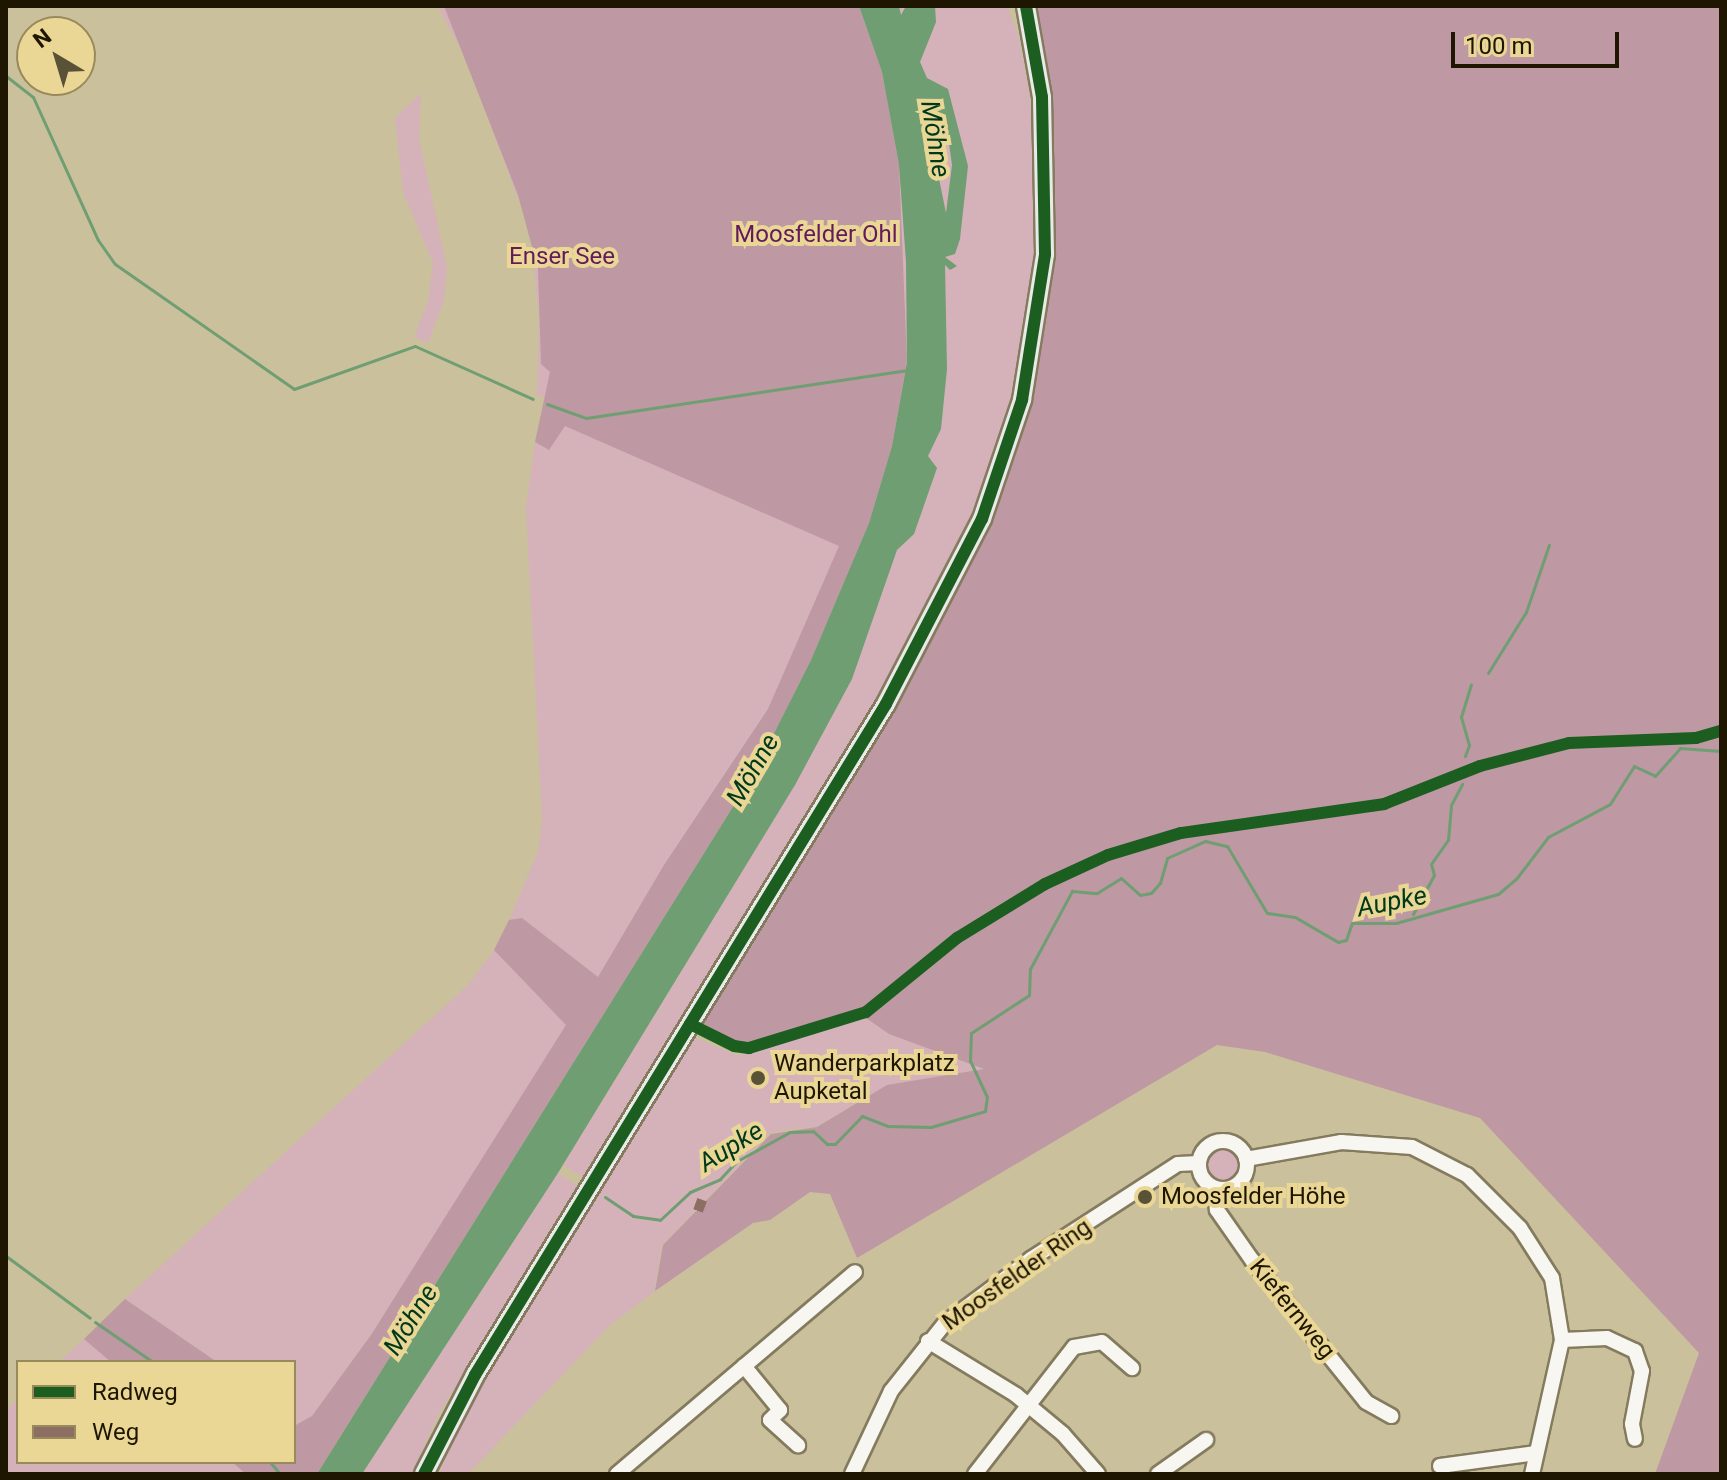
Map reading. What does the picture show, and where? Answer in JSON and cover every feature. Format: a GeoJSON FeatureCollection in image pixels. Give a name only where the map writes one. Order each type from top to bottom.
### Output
{"type":"FeatureCollection","features":[{"type":"Feature","properties":{"kind":"main road"},"geometry":{"type":"LineString","coordinates":[[424,1474],[475,1375],[886,704],[982,519],[1022,400],[1045,254],[1042,97],[1026,6]]}},
{"type":"Feature","properties":{"kind":"street","name":"Moosfelder Ring"},"geometry":{"type":"LineString","coordinates":[[852,1474],[875,1419],[928,1341],[966,1305],[1178,1164],[1199,1163],[1208,1147],[1224,1141],[1236,1145],[1246,1159]]}},
{"type":"Feature","properties":{"kind":"street"},"geometry":{"type":"LineString","coordinates":[[1199,1163],[1204,1180],[1215,1188],[1239,1183],[1246,1159],[1363,1141],[1412,1147],[1449,1163],[1489,1195],[1547,1263],[1562,1340],[1532,1474]]}},
{"type":"Feature","properties":{"kind":"street","name":"Kiefernweg"},"geometry":{"type":"LineString","coordinates":[[1215,1188],[1217,1210],[1252,1260],[1366,1402],[1391,1416]]}},
{"type":"Feature","properties":{"kind":"street"},"geometry":{"type":"LineString","coordinates":[[617,1474],[855,1272]]}},
{"type":"Feature","properties":{"kind":"street"},"geometry":{"type":"LineString","coordinates":[[1562,1340],[1616,1339],[1635,1351],[1642,1371],[1632,1424],[1635,1439]]}},
{"type":"Feature","properties":{"kind":"street"},"geometry":{"type":"LineString","coordinates":[[928,1341],[1063,1434],[1098,1474]]}},
{"type":"Feature","properties":{"kind":"street"},"geometry":{"type":"LineString","coordinates":[[975,1474],[1066,1355],[1083,1342],[1109,1346],[1132,1368]]}},
{"type":"Feature","properties":{"kind":"street"},"geometry":{"type":"LineString","coordinates":[[744,1366],[780,1410],[770,1420],[784,1437],[798,1445]]}},
{"type":"Feature","properties":{"kind":"street"},"geometry":{"type":"LineString","coordinates":[[1158,1474],[1206,1440]]}},
{"type":"Feature","properties":{"kind":"street"},"geometry":{"type":"LineString","coordinates":[[1440,1466],[1536,1453]]}},
{"type":"Feature","properties":{"kind":"green space","name":"Moosfelder Ohl"},"geometry":{"type":"Polygon","coordinates":[[[437,6],[1007,6],[1018,34],[1029,91],[1040,225],[1022,373],[973,522],[922,626],[583,1177],[563,1165],[774,819],[717,785],[598,977],[522,918],[509,920],[538,852],[542,819],[526,507],[535,442],[548,450],[547,398],[537,395],[539,319],[531,233],[464,54],[437,6]]]}},
{"type":"Feature","properties":{"kind":"green space","name":"Enser See"},"geometry":{"type":"Polygon","coordinates":[[[444,6],[859,6],[882,72],[899,165],[907,361],[892,446],[869,523],[811,660],[754,773],[317,1474],[246,1474],[234,1464],[296,1464],[296,1425],[312,1416],[371,1335],[566,1025],[494,950],[509,920],[522,918],[598,977],[664,865],[768,709],[839,546],[565,426],[549,450],[535,442],[550,372],[541,364],[538,269],[518,195],[444,6]]]}},
{"type":"Feature","properties":{"kind":"green space"},"geometry":{"type":"Polygon","coordinates":[[[1026,6],[1721,6],[1721,1474],[1655,1474],[1699,1353],[1480,1118],[1265,1052],[1217,1045],[857,1258],[830,1194],[810,1192],[770,1220],[753,1223],[655,1291],[663,1245],[771,1134],[817,1127],[887,1085],[984,1069],[889,1034],[866,1018],[740,1044],[702,1023],[801,843],[924,641],[1001,471],[1045,254],[1026,6]]]}},
{"type":"Feature","properties":{"kind":"green space"},"geometry":{"type":"Polygon","coordinates":[[[421,93],[419,139],[447,267],[444,300],[428,343],[414,337],[428,301],[433,263],[403,192],[395,118],[421,93]]]}},
{"type":"Feature","properties":{"kind":"green space"},"geometry":{"type":"Polygon","coordinates":[[[494,950],[567,1025],[371,1335],[312,1416],[296,1425],[296,1360],[214,1360],[125,1299],[468,985],[494,950]]]}},
{"type":"Feature","properties":{"kind":"green space"},"geometry":{"type":"Polygon","coordinates":[[[866,1018],[889,1033],[984,1069],[887,1086],[817,1126],[771,1132],[662,1245],[654,1292],[609,1326],[468,1474],[439,1474],[456,1429],[693,1037],[737,1055],[866,1018]]]}},
{"type":"Feature","properties":{"kind":"green space"},"geometry":{"type":"Polygon","coordinates":[[[1223,1148],[1235,1153],[1240,1165],[1235,1177],[1223,1182],[1211,1177],[1206,1165],[1211,1153],[1223,1148]]]}},
{"type":"Feature","properties":{"kind":"green space"},"geometry":{"type":"Polygon","coordinates":[[[558,1173],[579,1187],[438,1415],[412,1474],[362,1474],[558,1173]]]}},
{"type":"Feature","properties":{"kind":"green space"},"geometry":{"type":"Polygon","coordinates":[[[125,1299],[214,1360],[109,1360],[84,1339],[125,1299]]]}},
{"type":"Feature","properties":{"kind":"green space"},"geometry":{"type":"Polygon","coordinates":[[[84,1339],[109,1360],[61,1360],[84,1339]]]}},
{"type":"Feature","properties":{"kind":"green space"},"geometry":{"type":"Polygon","coordinates":[[[16,1401],[16,1464],[234,1464],[246,1474],[6,1474],[6,1410],[16,1401]]]}},
{"type":"Feature","properties":{"kind":"shaded area"},"geometry":{"type":"Polygon","coordinates":[[[859,6],[899,6],[901,15],[906,6],[935,6],[936,22],[920,62],[927,78],[948,89],[968,166],[960,239],[955,254],[945,257],[957,266],[950,270],[945,265],[947,369],[941,429],[928,456],[937,468],[914,534],[897,550],[852,679],[795,785],[558,1173],[362,1474],[317,1474],[754,773],[811,660],[869,523],[892,446],[907,362],[906,262],[899,165],[882,72],[859,6]],[[923,100],[946,213],[952,165],[947,129],[923,100]]]}},
{"type":"Feature","properties":{"kind":"waterway"},"geometry":{"type":"LineString","coordinates":[[6,76],[33,97],[98,240],[115,264],[294,389],[415,346],[533,399]]}},
{"type":"Feature","properties":{"kind":"waterway"},"geometry":{"type":"LineString","coordinates":[[547,404],[586,418],[909,370]]}},
{"type":"Feature","properties":{"kind":"waterway"},"geometry":{"type":"LineString","coordinates":[[1488,673],[1526,612],[1549,545]]}},
{"type":"Feature","properties":{"kind":"waterway"},"geometry":{"type":"LineString","coordinates":[[1465,756],[1469,745],[1461,717],[1471,685]]}},
{"type":"Feature","properties":{"kind":"waterway","name":"Aupke"},"geometry":{"type":"LineString","coordinates":[[605,1197],[633,1216],[660,1220],[690,1192],[720,1179],[737,1161],[790,1132],[813,1131],[827,1144],[835,1144],[862,1116],[888,1126],[931,1127],[985,1111],[987,1097],[970,1061],[971,1033],[1029,995],[1030,969],[1072,891],[1097,893],[1121,878],[1140,895],[1151,893],[1160,883],[1167,858],[1205,841],[1227,846],[1267,913],[1295,917],[1338,942],[1346,940],[1352,923],[1396,923],[1498,894],[1516,879],[1548,837],[1610,804],[1634,766],[1655,776],[1680,748],[1721,751]]}},
{"type":"Feature","properties":{"kind":"waterway"},"geometry":{"type":"LineString","coordinates":[[1413,914],[1434,875],[1431,864],[1448,840],[1451,805],[1462,784]]}},
{"type":"Feature","properties":{"kind":"waterway"},"geometry":{"type":"LineString","coordinates":[[6,1256],[90,1318]]}},
{"type":"Feature","properties":{"kind":"waterway"},"geometry":{"type":"LineString","coordinates":[[95,1322],[150,1360]]}},
{"type":"Feature","properties":{"kind":"waterway"},"geometry":{"type":"LineString","coordinates":[[272,1464],[280,1474]]}},
{"type":"Feature","properties":{"kind":"marked path"},"geometry":{"type":"LineString","coordinates":[[698,1211],[702,1200]]}},
{"type":"Feature","properties":{"kind":"cycle path"},"geometry":{"type":"LineString","coordinates":[[424,1474],[475,1375],[886,704],[982,519],[1022,400],[1045,254],[1042,97],[1026,6]]}},
{"type":"Feature","properties":{"kind":"cycle path"},"geometry":{"type":"LineString","coordinates":[[690,1024],[734,1046],[749,1048],[866,1012],[957,938],[1045,884],[1108,855],[1181,833],[1384,804],[1480,766],[1569,743],[1696,738],[1721,731]]}},
{"type":"Feature","properties":{"kind":"place","name":"Wanderparkplatz Aupketal"},"geometry":{"type":"Point","coordinates":[758,1078]}},
{"type":"Feature","properties":{"kind":"place","name":"Moosfelder Höhe"},"geometry":{"type":"Point","coordinates":[1145,1197]}},
{"type":"Feature","properties":{"kind":"water label","name":"Möhne"},"geometry":{"type":"Point","coordinates":[935,139]}},
{"type":"Feature","properties":{"kind":"water label","name":"Möhne"},"geometry":{"type":"Point","coordinates":[753,770]}},
{"type":"Feature","properties":{"kind":"water label","name":"Möhne"},"geometry":{"type":"Point","coordinates":[411,1320]}}]}
